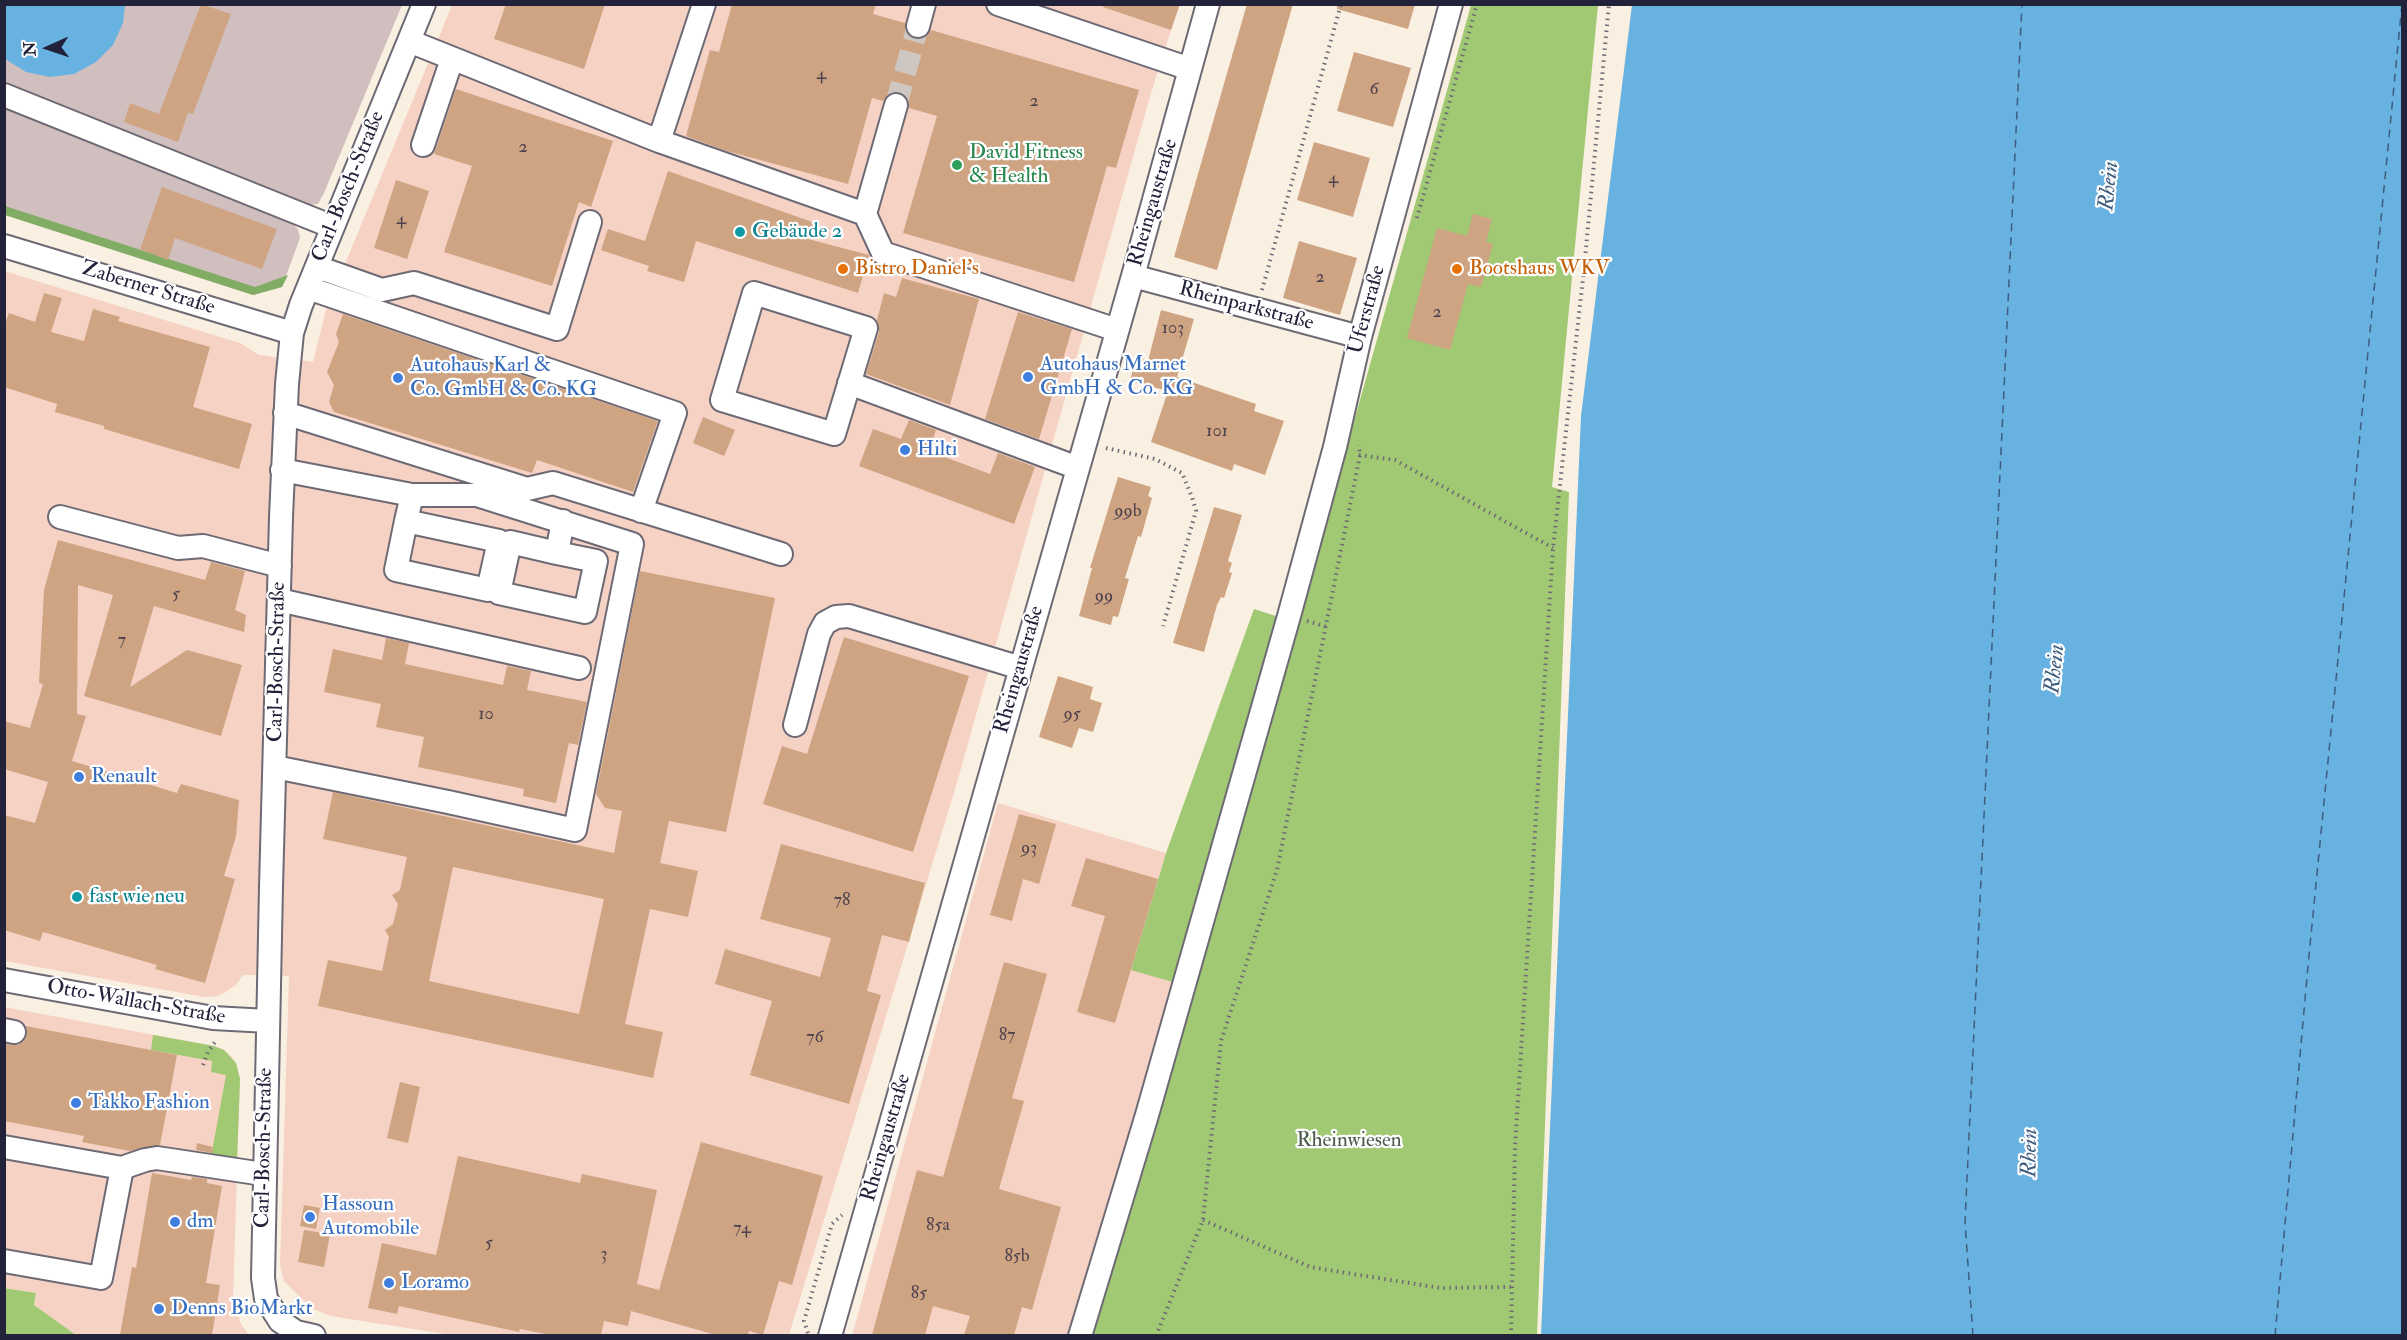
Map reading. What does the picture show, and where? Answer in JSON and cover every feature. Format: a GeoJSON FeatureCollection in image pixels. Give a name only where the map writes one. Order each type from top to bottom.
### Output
{"type":"FeatureCollection","features":[{"type":"Feature","properties":{"kind":"street","name":"Carl-Bosch-Straße"},"geometry":{"type":"LineString","coordinates":[[305,1334],[274,1314],[264,1291],[263,1174],[282,470],[292,333],[308,288],[424,4]]}},
{"type":"Feature","properties":{"kind":"street"},"geometry":{"type":"LineString","coordinates":[[659,141],[704,4]]}},
{"type":"Feature","properties":{"kind":"street"},"geometry":{"type":"LineString","coordinates":[[918,26],[924,4]]}},
{"type":"Feature","properties":{"kind":"street"},"geometry":{"type":"LineString","coordinates":[[998,4],[1190,69]]}},
{"type":"Feature","properties":{"kind":"street","name":"Rheingaustraße"},"geometry":{"type":"LineString","coordinates":[[830,1335],[1133,276],[1208,4]]}},
{"type":"Feature","properties":{"kind":"street","name":"Uferstraße"},"geometry":{"type":"LineString","coordinates":[[1080,1335],[1147,1115],[1289,616],[1335,447],[1360,337],[1451,4]]}},
{"type":"Feature","properties":{"kind":"street"},"geometry":{"type":"LineString","coordinates":[[409,41],[659,141],[865,214]]}},
{"type":"Feature","properties":{"kind":"street"},"geometry":{"type":"LineString","coordinates":[[423,145],[452,59]]}},
{"type":"Feature","properties":{"kind":"street"},"geometry":{"type":"LineString","coordinates":[[4,95],[333,227]]}},
{"type":"Feature","properties":{"kind":"street"},"geometry":{"type":"LineString","coordinates":[[896,105],[865,214],[883,253],[1117,330]]}},
{"type":"Feature","properties":{"kind":"street"},"geometry":{"type":"LineString","coordinates":[[317,267],[382,290],[414,283],[557,330],[590,222]]}},
{"type":"Feature","properties":{"kind":"street","name":"Zaberner Straße"},"geometry":{"type":"LineString","coordinates":[[4,246],[292,333]]}},
{"type":"Feature","properties":{"kind":"street","name":"Rheinparkstraße"},"geometry":{"type":"LineString","coordinates":[[1133,276],[1256,311],[1360,337]]}},
{"type":"Feature","properties":{"kind":"street"},"geometry":{"type":"LineString","coordinates":[[308,288],[675,413],[640,511]]}},
{"type":"Feature","properties":{"kind":"street"},"geometry":{"type":"LineString","coordinates":[[754,293],[866,328],[849,383],[834,434],[722,400],[754,293]]}},
{"type":"Feature","properties":{"kind":"street"},"geometry":{"type":"LineString","coordinates":[[849,383],[1078,468]]}},
{"type":"Feature","properties":{"kind":"street"},"geometry":{"type":"LineString","coordinates":[[285,414],[527,489],[553,483],[781,554]]}},
{"type":"Feature","properties":{"kind":"street"},"geometry":{"type":"LineString","coordinates":[[275,767],[575,830],[632,544],[477,495],[412,495],[282,470]]}},
{"type":"Feature","properties":{"kind":"street"},"geometry":{"type":"LineString","coordinates":[[406,521],[499,541],[488,590],[396,570],[406,521],[412,495]]}},
{"type":"Feature","properties":{"kind":"street"},"geometry":{"type":"LineString","coordinates":[[60,517],[178,548],[202,546],[280,566]]}},
{"type":"Feature","properties":{"kind":"street"},"geometry":{"type":"LineString","coordinates":[[557,553],[563,521]]}},
{"type":"Feature","properties":{"kind":"street"},"geometry":{"type":"LineString","coordinates":[[279,600],[579,668]]}},
{"type":"Feature","properties":{"kind":"street"},"geometry":{"type":"LineString","coordinates":[[795,725],[819,634],[825,623],[836,617],[849,616],[1021,668]]}},
{"type":"Feature","properties":{"kind":"street","name":"Otto-Wallach-Straße"},"geometry":{"type":"LineString","coordinates":[[4,980],[213,1018],[268,1021]]}},
{"type":"Feature","properties":{"kind":"street"},"geometry":{"type":"LineString","coordinates":[[4,1147],[122,1168],[157,1158],[263,1174]]}},
{"type":"Feature","properties":{"kind":"street"},"geometry":{"type":"LineString","coordinates":[[4,1261],[100,1278],[122,1168]]}},
{"type":"Feature","properties":{"kind":"path"},"geometry":{"type":"LineString","coordinates":[[1256,311],[1341,4]]}},
{"type":"Feature","properties":{"kind":"path"},"geometry":{"type":"LineString","coordinates":[[1416,221],[1477,4]]}},
{"type":"Feature","properties":{"kind":"path"},"geometry":{"type":"LineString","coordinates":[[1510,1335],[1515,1147],[1553,548],[1584,269],[1609,4]]}},
{"type":"Feature","properties":{"kind":"path"},"geometry":{"type":"LineString","coordinates":[[1156,1335],[1203,1220],[1221,1041],[1277,870],[1360,455],[1358,438]]}},
{"type":"Feature","properties":{"kind":"path"},"geometry":{"type":"LineString","coordinates":[[1102,447],[1155,459],[1182,473],[1192,497],[1196,511],[1163,626]]}},
{"type":"Feature","properties":{"kind":"path"},"geometry":{"type":"LineString","coordinates":[[1360,455],[1395,460],[1553,548]]}},
{"type":"Feature","properties":{"kind":"path"},"geometry":{"type":"LineString","coordinates":[[203,1065],[215,1042]]}},
{"type":"Feature","properties":{"kind":"path"},"geometry":{"type":"LineString","coordinates":[[1203,1220],[1310,1267],[1440,1288],[1512,1287]]}},
{"type":"Feature","properties":{"kind":"path"},"geometry":{"type":"LineString","coordinates":[[810,1335],[804,1321],[832,1224]]}},
{"type":"Feature","properties":{"kind":"shaded area"},"geometry":{"type":"Polygon","coordinates":[[[5,5],[402,5],[324,193],[318,204],[303,206],[295,227],[298,229],[300,238],[282,287],[253,295],[5,215],[5,5]]]}},
{"type":"Feature","properties":{"kind":"shaded area"},"geometry":{"type":"Polygon","coordinates":[[[452,5],[1179,5],[1151,93],[956,786],[789,1335],[458,1336],[330,1316],[311,1308],[284,1281],[280,1265],[289,976],[243,975],[236,985],[227,991],[218,996],[204,997],[5,961],[4,271],[240,343],[259,355],[313,362],[326,310],[452,5]]]}},
{"type":"Feature","properties":{"kind":"shaded area"},"geometry":{"type":"Polygon","coordinates":[[[998,803],[1166,853],[1158,879],[1176,983],[1068,1335],[852,1336],[998,803]]]}},
{"type":"Feature","properties":{"kind":"shaded area"},"geometry":{"type":"Polygon","coordinates":[[[4,1007],[209,1045],[224,1050],[232,1057],[240,1079],[233,1299],[241,1324],[249,1335],[76,1335],[34,1305],[36,1293],[5,1288],[4,1007]]]}},
{"type":"Feature","properties":{"kind":"green space","name":"Rheinwiesen"},"geometry":{"type":"Polygon","coordinates":[[[1471,5],[1598,5],[1552,487],[1569,492],[1537,1335],[1088,1336],[1351,432],[1471,5]]]}},
{"type":"Feature","properties":{"kind":"green space"},"geometry":{"type":"Polygon","coordinates":[[[5,206],[255,287],[288,275],[282,287],[253,295],[5,215],[5,206]]]}},
{"type":"Feature","properties":{"kind":"green space"},"geometry":{"type":"Polygon","coordinates":[[[1254,609],[1282,618],[1176,983],[1131,970],[1166,853],[1254,609]]]}},
{"type":"Feature","properties":{"kind":"green space"},"geometry":{"type":"Polygon","coordinates":[[[153,1035],[214,1046],[224,1050],[236,1063],[240,1079],[237,1161],[211,1157],[226,1075],[211,1072],[212,1061],[151,1050],[153,1035]]]}},
{"type":"Feature","properties":{"kind":"green space"},"geometry":{"type":"Polygon","coordinates":[[[4,1288],[36,1293],[34,1305],[76,1335],[5,1335],[4,1288]]]}},
{"type":"Feature","properties":{"kind":"water"},"geometry":{"type":"Polygon","coordinates":[[[4,5],[125,5],[123,23],[113,45],[96,62],[74,74],[50,77],[26,72],[5,59],[4,5]]]}},
{"type":"Feature","properties":{"kind":"water","name":"Rhein"},"geometry":{"type":"Polygon","coordinates":[[[1632,5],[2402,5],[2402,1335],[1541,1335],[1581,416],[1632,5]]]}},
{"type":"Feature","properties":{"kind":"building"},"geometry":{"type":"Polygon","coordinates":[[[201,4],[231,14],[193,114],[188,113],[178,142],[124,122],[130,103],[159,114],[201,4]]]}},
{"type":"Feature","properties":{"kind":"building"},"geometry":{"type":"Polygon","coordinates":[[[506,4],[605,4],[584,69],[494,39],[506,4]]]}},
{"type":"Feature","properties":{"kind":"building"},"geometry":{"type":"Polygon","coordinates":[[[732,4],[876,4],[873,14],[905,23],[905,30],[914,39],[922,39],[931,30],[1139,90],[1116,168],[1107,166],[1074,282],[903,233],[937,116],[909,108],[909,101],[900,92],[892,92],[883,101],[872,98],[848,184],[727,151],[686,136],[710,50],[719,52],[732,4]]]}},
{"type":"Feature","properties":{"kind":"building"},"geometry":{"type":"Polygon","coordinates":[[[1103,4],[1180,4],[1171,30],[1103,7],[1103,4]]]}},
{"type":"Feature","properties":{"kind":"building"},"geometry":{"type":"Polygon","coordinates":[[[1247,4],[1293,4],[1217,270],[1174,257],[1247,4]]]}},
{"type":"Feature","properties":{"kind":"building"},"geometry":{"type":"Polygon","coordinates":[[[1337,4],[1415,4],[1408,29],[1337,9],[1337,4]]]}},
{"type":"Feature","properties":{"kind":"building"},"geometry":{"type":"Polygon","coordinates":[[[1354,52],[1411,68],[1393,127],[1337,111],[1354,52]]]}},
{"type":"Feature","properties":{"kind":"building"},"geometry":{"type":"Polygon","coordinates":[[[456,89],[613,141],[591,207],[579,202],[552,286],[444,252],[472,166],[434,154],[456,89]]]}},
{"type":"Feature","properties":{"kind":"building"},"geometry":{"type":"Polygon","coordinates":[[[1314,142],[1370,158],[1353,217],[1297,200],[1314,142]]]}},
{"type":"Feature","properties":{"kind":"building","name":"Gebäude 2"},"geometry":{"type":"Polygon","coordinates":[[[668,171],[815,223],[808,239],[869,255],[858,293],[696,241],[684,282],[647,271],[649,266],[601,250],[608,229],[645,241],[668,171]]]}},
{"type":"Feature","properties":{"kind":"building"},"geometry":{"type":"Polygon","coordinates":[[[396,180],[429,191],[407,259],[374,248],[396,180]]]}},
{"type":"Feature","properties":{"kind":"building"},"geometry":{"type":"Polygon","coordinates":[[[162,187],[277,229],[262,269],[175,238],[168,260],[140,249],[162,187]]]}},
{"type":"Feature","properties":{"kind":"building"},"geometry":{"type":"Polygon","coordinates":[[[1473,214],[1492,219],[1486,242],[1493,244],[1481,287],[1468,284],[1450,350],[1407,338],[1437,228],[1467,236],[1473,214]]]}},
{"type":"Feature","properties":{"kind":"building"},"geometry":{"type":"Polygon","coordinates":[[[1299,241],[1357,258],[1340,315],[1283,298],[1299,241]]]}},
{"type":"Feature","properties":{"kind":"building"},"geometry":{"type":"Polygon","coordinates":[[[902,278],[979,299],[950,405],[866,374],[879,332],[877,320],[884,293],[896,297],[902,278]]]}},
{"type":"Feature","properties":{"kind":"building"},"geometry":{"type":"Polygon","coordinates":[[[44,293],[62,298],[51,332],[84,341],[93,309],[120,317],[118,321],[210,347],[193,407],[252,424],[239,469],[55,412],[57,404],[4,387],[4,326],[9,313],[35,322],[44,293]]]}},
{"type":"Feature","properties":{"kind":"building"},"geometry":{"type":"Polygon","coordinates":[[[1161,310],[1194,319],[1177,377],[1256,404],[1254,411],[1284,421],[1265,475],[1234,464],[1232,471],[1151,442],[1168,391],[1130,381],[1136,357],[1148,361],[1161,310]]]}},
{"type":"Feature","properties":{"kind":"building","name":"Autohaus Marnet GmbH & Co. KG"},"geometry":{"type":"Polygon","coordinates":[[[1018,312],[1072,329],[1039,439],[985,419],[1018,312]]]}},
{"type":"Feature","properties":{"kind":"building"},"geometry":{"type":"Polygon","coordinates":[[[343,314],[658,421],[633,492],[537,460],[532,473],[334,412],[329,402],[334,385],[327,372],[339,342],[336,334],[343,314]]]}},
{"type":"Feature","properties":{"kind":"building"},"geometry":{"type":"Polygon","coordinates":[[[703,417],[735,430],[724,456],[693,443],[703,417]]]}},
{"type":"Feature","properties":{"kind":"building"},"geometry":{"type":"Polygon","coordinates":[[[909,420],[936,430],[929,451],[990,474],[998,453],[1035,467],[1014,524],[859,466],[873,429],[901,439],[909,420]]]}},
{"type":"Feature","properties":{"kind":"building"},"geometry":{"type":"Polygon","coordinates":[[[1118,477],[1151,487],[1148,496],[1152,498],[1141,537],[1138,536],[1125,578],[1129,579],[1118,617],[1113,616],[1111,625],[1079,616],[1092,568],[1090,568],[1118,477]]]}},
{"type":"Feature","properties":{"kind":"building"},"geometry":{"type":"Polygon","coordinates":[[[1214,507],[1242,515],[1228,561],[1232,563],[1229,572],[1232,573],[1224,598],[1221,597],[1217,605],[1204,652],[1173,643],[1214,507]]]}},
{"type":"Feature","properties":{"kind":"building"},"geometry":{"type":"Polygon","coordinates":[[[58,540],[205,580],[211,562],[245,571],[235,610],[246,615],[244,632],[154,606],[130,687],[187,650],[242,665],[221,736],[84,696],[113,595],[78,585],[77,714],[86,716],[72,761],[177,793],[181,784],[239,800],[236,836],[224,876],[235,879],[205,983],[155,969],[157,965],[43,932],[40,941],[4,930],[4,815],[35,823],[48,782],[4,769],[4,721],[30,728],[43,684],[39,683],[44,590],[58,540]]]}},
{"type":"Feature","properties":{"kind":"building"},"geometry":{"type":"Polygon","coordinates":[[[640,571],[775,598],[726,832],[669,821],[660,863],[698,871],[688,917],[650,909],[625,1024],[663,1032],[653,1078],[318,1006],[328,960],[382,971],[389,937],[385,930],[393,924],[398,904],[392,895],[400,890],[407,857],[323,839],[333,792],[614,853],[622,811],[605,808],[596,794],[640,571]],[[453,867],[429,981],[579,1014],[604,899],[453,867]]]}},
{"type":"Feature","properties":{"kind":"building"},"geometry":{"type":"Polygon","coordinates":[[[844,637],[969,676],[913,852],[763,804],[782,746],[807,754],[844,637]]]}},
{"type":"Feature","properties":{"kind":"building"},"geometry":{"type":"Polygon","coordinates":[[[386,638],[409,643],[405,664],[503,685],[507,666],[531,671],[527,690],[587,702],[578,745],[569,743],[556,803],[523,796],[524,789],[418,767],[424,737],[376,727],[381,704],[324,692],[333,649],[382,660],[386,638]]]}},
{"type":"Feature","properties":{"kind":"building"},"geometry":{"type":"Polygon","coordinates":[[[1058,676],[1093,687],[1090,699],[1102,703],[1093,732],[1079,728],[1072,748],[1039,737],[1058,676]]]}},
{"type":"Feature","properties":{"kind":"building"},"geometry":{"type":"Polygon","coordinates":[[[1019,814],[1056,824],[1039,884],[1023,879],[1012,921],[990,915],[1019,814]]]}},
{"type":"Feature","properties":{"kind":"building"},"geometry":{"type":"Polygon","coordinates":[[[781,844],[925,883],[909,942],[882,935],[867,991],[881,995],[849,1104],[750,1075],[772,1001],[715,984],[725,949],[820,977],[831,938],[760,919],[781,844]]]}},
{"type":"Feature","properties":{"kind":"building"},"geometry":{"type":"Polygon","coordinates":[[[1086,858],[1158,879],[1115,1023],[1077,1012],[1105,916],[1071,906],[1086,858]]]}},
{"type":"Feature","properties":{"kind":"building"},"geometry":{"type":"Polygon","coordinates":[[[1004,962],[1047,974],[1012,1098],[1024,1101],[999,1189],[1061,1207],[1032,1310],[1022,1307],[1014,1335],[964,1335],[970,1316],[933,1306],[925,1335],[872,1335],[917,1170],[943,1177],[1004,962]]]}},
{"type":"Feature","properties":{"kind":"building"},"geometry":{"type":"Polygon","coordinates":[[[26,1026],[177,1055],[160,1145],[130,1151],[82,1142],[84,1136],[4,1121],[4,1044],[18,1045],[24,1041],[27,1034],[26,1026]]]}},
{"type":"Feature","properties":{"kind":"building"},"geometry":{"type":"Polygon","coordinates":[[[400,1082],[420,1087],[408,1143],[387,1138],[400,1082]]]}},
{"type":"Feature","properties":{"kind":"building"},"geometry":{"type":"Polygon","coordinates":[[[701,1142],[823,1176],[792,1285],[779,1281],[763,1335],[749,1331],[748,1335],[716,1335],[631,1311],[628,1326],[604,1321],[601,1335],[551,1335],[520,1329],[519,1332],[399,1306],[397,1314],[368,1308],[382,1243],[436,1255],[458,1156],[580,1183],[582,1174],[657,1190],[637,1284],[659,1290],[701,1142]]]}},
{"type":"Feature","properties":{"kind":"building"},"geometry":{"type":"Polygon","coordinates":[[[197,1143],[213,1147],[212,1153],[196,1150],[197,1143]]]}},
{"type":"Feature","properties":{"kind":"building"},"geometry":{"type":"Polygon","coordinates":[[[152,1173],[191,1180],[192,1177],[207,1179],[207,1183],[222,1186],[206,1283],[220,1285],[212,1335],[120,1335],[132,1267],[136,1268],[152,1173]]]}},
{"type":"Feature","properties":{"kind":"building","name":"Hassoun Automobile"},"geometry":{"type":"Polygon","coordinates":[[[304,1205],[320,1208],[316,1229],[300,1226],[304,1205]]]}},
{"type":"Feature","properties":{"kind":"building"},"geometry":{"type":"Polygon","coordinates":[[[304,1230],[330,1234],[324,1267],[298,1262],[304,1230]]]}},
{"type":"Feature","properties":{"kind":"ferry route"},"geometry":{"type":"LineString","coordinates":[[1973,1336],[1965,1222],[2022,4]]}},
{"type":"Feature","properties":{"kind":"ferry route"},"geometry":{"type":"LineString","coordinates":[[2275,1336],[2308,966],[2402,4]]}},
{"type":"Feature","properties":{"kind":"tunnel"},"geometry":{"type":"LineString","coordinates":[[896,105],[918,26]]}},
{"type":"Feature","properties":{"kind":"place","name":"David Fitness & Health"},"geometry":{"type":"Point","coordinates":[957,165]}},
{"type":"Feature","properties":{"kind":"place","name":"Gebäude 2"},"geometry":{"type":"Point","coordinates":[740,232]}},
{"type":"Feature","properties":{"kind":"place","name":"Bistro Daniel's"},"geometry":{"type":"Point","coordinates":[843,269]}},
{"type":"Feature","properties":{"kind":"place","name":"Bootshaus WKV"},"geometry":{"type":"Point","coordinates":[1457,269]}},
{"type":"Feature","properties":{"kind":"place","name":"Autohaus Marnet GmbH & Co. KG"},"geometry":{"type":"Point","coordinates":[1028,377]}},
{"type":"Feature","properties":{"kind":"place","name":"Autohaus Karl & Co. GmbH & Co. KG"},"geometry":{"type":"Point","coordinates":[398,378]}},
{"type":"Feature","properties":{"kind":"place","name":"Hilti"},"geometry":{"type":"Point","coordinates":[905,450]}},
{"type":"Feature","properties":{"kind":"place","name":"Renault"},"geometry":{"type":"Point","coordinates":[79,777]}},
{"type":"Feature","properties":{"kind":"place","name":"fast wie neu"},"geometry":{"type":"Point","coordinates":[77,897]}},
{"type":"Feature","properties":{"kind":"place","name":"Takko Fashion"},"geometry":{"type":"Point","coordinates":[76,1103]}},
{"type":"Feature","properties":{"kind":"place","name":"Hassoun Automobile"},"geometry":{"type":"Point","coordinates":[310,1217]}},
{"type":"Feature","properties":{"kind":"place","name":"dm"},"geometry":{"type":"Point","coordinates":[175,1222]}},
{"type":"Feature","properties":{"kind":"place","name":"Loramo"},"geometry":{"type":"Point","coordinates":[389,1283]}},
{"type":"Feature","properties":{"kind":"place","name":"Denns BioMarkt"},"geometry":{"type":"Point","coordinates":[159,1309]}}]}
